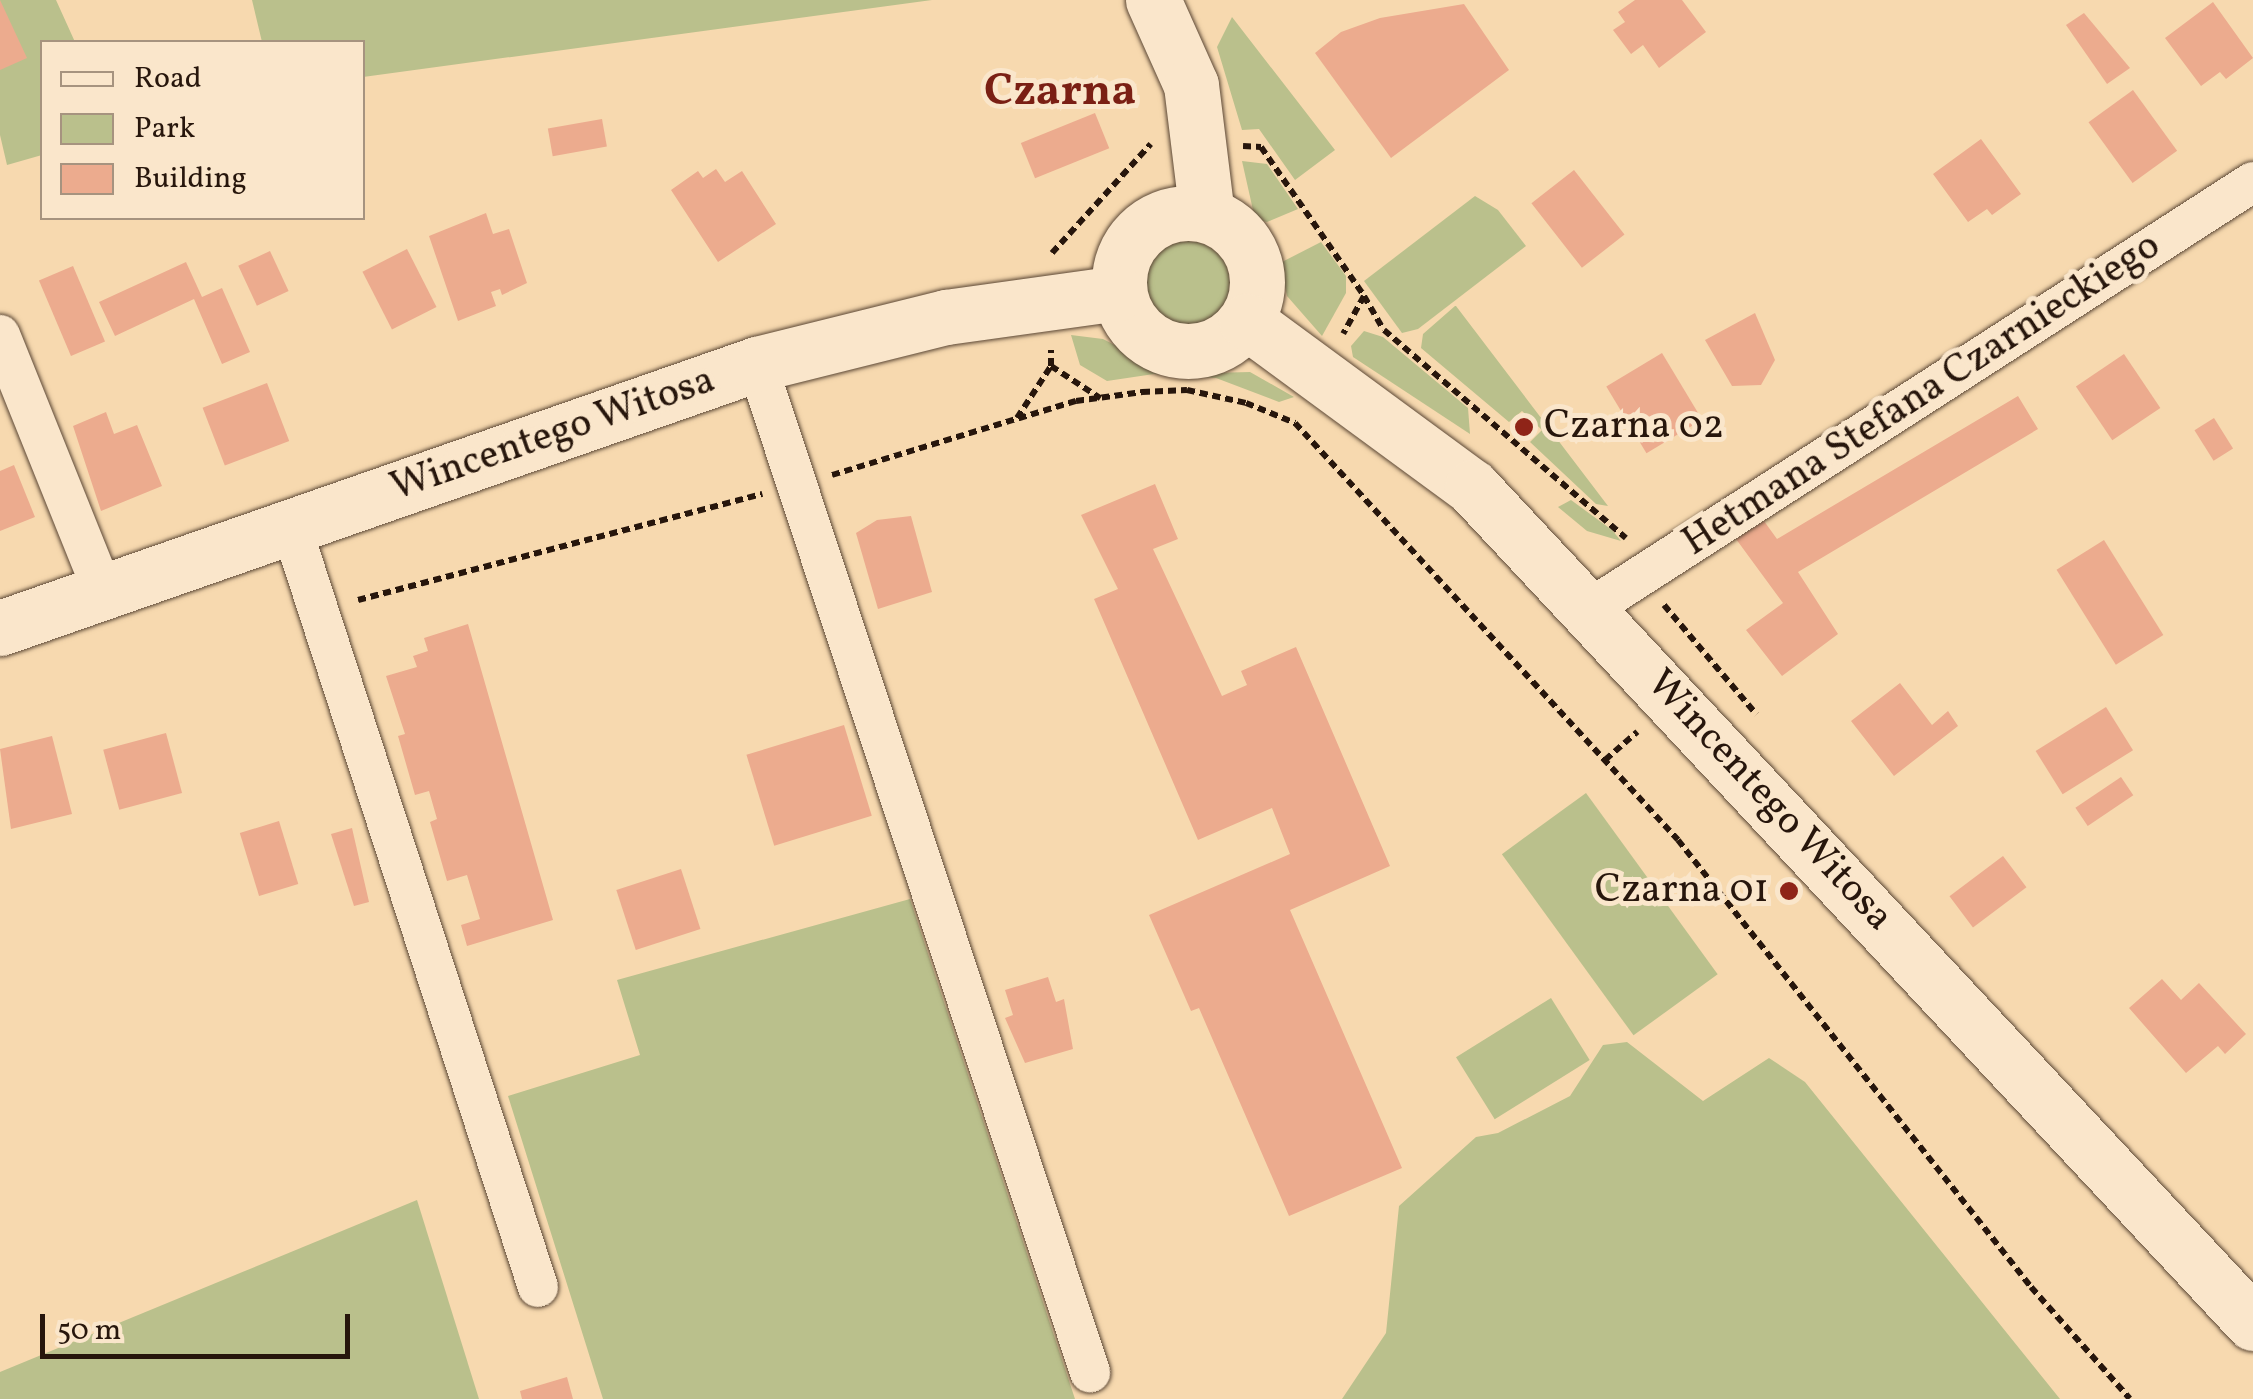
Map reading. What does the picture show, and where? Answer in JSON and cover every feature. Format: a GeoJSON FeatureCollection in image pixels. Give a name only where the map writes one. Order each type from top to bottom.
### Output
{"type":"FeatureCollection","features":[{"type":"Feature","properties":{"kind":"main road"},"geometry":{"type":"LineString","coordinates":[[1153,0],[1191,84],[1176,142],[1207,215]]}},
{"type":"Feature","properties":{"kind":"main road"},"geometry":{"type":"LineString","coordinates":[[1184,212],[1207,215],[1227,224],[1253,258],[1258,280],[1246,321],[1230,339],[1184,353],[1140,335],[1118,293],[1118,270],[1141,230],[1184,212]]}},
{"type":"Feature","properties":{"kind":"main road","name":"Wincentego Witosa"},"geometry":{"type":"LineString","coordinates":[[0,628],[757,364],[928,321],[1118,293]]}},
{"type":"Feature","properties":{"kind":"main road","name":"Wincentego Witosa"},"geometry":{"type":"LineString","coordinates":[[1246,321],[1307,400],[1472,487],[1591,608],[2253,1324]]}},
{"type":"Feature","properties":{"kind":"street","name":"Hetmana Stefana Czarnieckiego"},"geometry":{"type":"LineString","coordinates":[[1591,608],[2253,182]]}},
{"type":"Feature","properties":{"kind":"street"},"geometry":{"type":"LineString","coordinates":[[0,334],[103,591]]}},
{"type":"Feature","properties":{"kind":"street"},"geometry":{"type":"LineString","coordinates":[[757,364],[1090,1372]]}},
{"type":"Feature","properties":{"kind":"street"},"geometry":{"type":"LineString","coordinates":[[291,526],[323,610],[538,1287]]}},
{"type":"Feature","properties":{"kind":"path"},"geometry":{"type":"LineString","coordinates":[[1176,142],[1261,148],[1384,330],[1620,528],[1666,609],[1760,720]]}},
{"type":"Feature","properties":{"kind":"path"},"geometry":{"type":"LineString","coordinates":[[1307,400],[1364,296]]}},
{"type":"Feature","properties":{"kind":"path"},"geometry":{"type":"LineString","coordinates":[[1051,366],[1100,398]]}},
{"type":"Feature","properties":{"kind":"path"},"geometry":{"type":"LineString","coordinates":[[323,610],[798,485],[1100,398],[1187,390],[1307,400],[1678,840],[2031,1287],[2130,1399]]}},
{"type":"Feature","properties":{"kind":"green space"},"geometry":{"type":"Polygon","coordinates":[[[0,0],[56,0],[74,40],[40,40],[40,156],[7,165],[0,135],[0,0]]]}},
{"type":"Feature","properties":{"kind":"green space"},"geometry":{"type":"Polygon","coordinates":[[[252,0],[932,0],[365,77],[365,40],[262,40],[252,0]]]}},
{"type":"Feature","properties":{"kind":"green space"},"geometry":{"type":"Polygon","coordinates":[[[1232,17],[1335,150],[1295,180],[1259,129],[1242,130],[1217,47],[1232,17]]]}},
{"type":"Feature","properties":{"kind":"green space"},"geometry":{"type":"Polygon","coordinates":[[[1242,161],[1267,164],[1298,209],[1267,222],[1255,219],[1242,161]]]}},
{"type":"Feature","properties":{"kind":"green space"},"geometry":{"type":"Polygon","coordinates":[[[1475,196],[1498,210],[1526,246],[1418,329],[1402,333],[1364,281],[1475,196]]]}},
{"type":"Feature","properties":{"kind":"green space"},"geometry":{"type":"Polygon","coordinates":[[[1180,241],[1196,241],[1212,248],[1223,259],[1230,283],[1227,299],[1218,313],[1196,325],[1180,325],[1164,318],[1153,307],[1146,291],[1146,275],[1153,259],[1164,248],[1180,241]]]}},
{"type":"Feature","properties":{"kind":"green space"},"geometry":{"type":"Polygon","coordinates":[[[1321,242],[1346,276],[1346,293],[1322,336],[1287,296],[1280,263],[1321,242]]]}},
{"type":"Feature","properties":{"kind":"green space"},"geometry":{"type":"Polygon","coordinates":[[[1456,306],[1608,506],[1596,504],[1530,442],[1542,430],[1522,411],[1509,422],[1421,348],[1423,334],[1456,306]]]}},
{"type":"Feature","properties":{"kind":"green space"},"geometry":{"type":"Polygon","coordinates":[[[1364,331],[1383,337],[1468,408],[1470,434],[1353,357],[1351,346],[1364,331]]]}},
{"type":"Feature","properties":{"kind":"green space"},"geometry":{"type":"Polygon","coordinates":[[[1071,335],[1103,339],[1171,374],[1250,372],[1294,397],[1279,402],[1216,378],[1154,374],[1107,381],[1080,365],[1071,335]]]}},
{"type":"Feature","properties":{"kind":"green space"},"geometry":{"type":"Polygon","coordinates":[[[1571,500],[1621,541],[1587,531],[1558,507],[1571,500]]]}},
{"type":"Feature","properties":{"kind":"green space"},"geometry":{"type":"Polygon","coordinates":[[[1586,793],[1718,974],[1634,1035],[1502,854],[1586,793]]]}},
{"type":"Feature","properties":{"kind":"green space"},"geometry":{"type":"Polygon","coordinates":[[[910,899],[1075,1399],[603,1399],[508,1096],[640,1055],[617,980],[910,899]]]}},
{"type":"Feature","properties":{"kind":"green space"},"geometry":{"type":"Polygon","coordinates":[[[1551,998],[1590,1060],[1495,1119],[1456,1057],[1551,998]]]}},
{"type":"Feature","properties":{"kind":"green space"},"geometry":{"type":"Polygon","coordinates":[[[1627,1042],[1703,1101],[1769,1058],[1805,1082],[2060,1399],[1342,1399],[1386,1333],[1399,1206],[1476,1137],[1498,1133],[1570,1096],[1603,1045],[1627,1042]]]}},
{"type":"Feature","properties":{"kind":"green space"},"geometry":{"type":"Polygon","coordinates":[[[417,1200],[479,1399],[0,1399],[0,1372],[417,1200]]]}},
{"type":"Feature","properties":{"kind":"building"},"geometry":{"type":"Polygon","coordinates":[[[0,0],[27,58],[0,70],[0,0]]]}},
{"type":"Feature","properties":{"kind":"building"},"geometry":{"type":"Polygon","coordinates":[[[1635,0],[1682,0],[1706,32],[1659,68],[1643,45],[1631,54],[1613,30],[1625,22],[1618,12],[1635,0]]]}},
{"type":"Feature","properties":{"kind":"building"},"geometry":{"type":"Polygon","coordinates":[[[2213,2],[2253,58],[2226,79],[2220,72],[2201,86],[2165,38],[2213,2]]]}},
{"type":"Feature","properties":{"kind":"building"},"geometry":{"type":"Polygon","coordinates":[[[1464,4],[1509,70],[1391,158],[1315,53],[1341,32],[1380,18],[1464,4]]]}},
{"type":"Feature","properties":{"kind":"building"},"geometry":{"type":"Polygon","coordinates":[[[2084,13],[2130,68],[2107,84],[2066,25],[2084,13]]]}},
{"type":"Feature","properties":{"kind":"building"},"geometry":{"type":"Polygon","coordinates":[[[2133,90],[2177,151],[2133,183],[2089,122],[2133,90]]]}},
{"type":"Feature","properties":{"kind":"building"},"geometry":{"type":"Polygon","coordinates":[[[1095,113],[1109,148],[1035,178],[1021,143],[1095,113]]]}},
{"type":"Feature","properties":{"kind":"building"},"geometry":{"type":"Polygon","coordinates":[[[602,119],[607,147],[553,156],[548,129],[602,119]]]}},
{"type":"Feature","properties":{"kind":"building"},"geometry":{"type":"Polygon","coordinates":[[[1981,139],[2021,194],[1992,215],[1987,209],[1968,222],[1933,174],[1981,139]]]}},
{"type":"Feature","properties":{"kind":"building"},"geometry":{"type":"Polygon","coordinates":[[[716,169],[725,182],[742,171],[776,224],[718,262],[671,190],[698,171],[703,178],[716,169]]]}},
{"type":"Feature","properties":{"kind":"building"},"geometry":{"type":"Polygon","coordinates":[[[1574,170],[1624,235],[1582,268],[1531,203],[1574,170]]]}},
{"type":"Feature","properties":{"kind":"building"},"geometry":{"type":"Polygon","coordinates":[[[486,213],[493,234],[509,229],[527,283],[502,295],[500,289],[491,292],[496,306],[458,321],[429,236],[486,213]]]}},
{"type":"Feature","properties":{"kind":"building"},"geometry":{"type":"Polygon","coordinates":[[[407,249],[437,307],[392,330],[362,272],[407,249]]]}},
{"type":"Feature","properties":{"kind":"building"},"geometry":{"type":"Polygon","coordinates":[[[270,251],[289,291],[257,306],[238,266],[270,251]]]}},
{"type":"Feature","properties":{"kind":"building"},"geometry":{"type":"Polygon","coordinates":[[[186,262],[202,297],[222,288],[250,352],[222,364],[194,299],[115,336],[99,302],[186,262]]]}},
{"type":"Feature","properties":{"kind":"building"},"geometry":{"type":"Polygon","coordinates":[[[73,266],[105,341],[71,356],[39,280],[73,266]]]}},
{"type":"Feature","properties":{"kind":"building"},"geometry":{"type":"Polygon","coordinates":[[[1755,313],[1775,360],[1761,385],[1732,386],[1705,340],[1755,313]]]}},
{"type":"Feature","properties":{"kind":"building"},"geometry":{"type":"Polygon","coordinates":[[[1662,353],[1702,420],[1646,453],[1606,386],[1662,353]]]}},
{"type":"Feature","properties":{"kind":"building"},"geometry":{"type":"Polygon","coordinates":[[[2124,354],[2160,408],[2112,440],[2076,386],[2124,354]]]}},
{"type":"Feature","properties":{"kind":"building"},"geometry":{"type":"Polygon","coordinates":[[[267,383],[289,441],[225,466],[203,408],[267,383]]]}},
{"type":"Feature","properties":{"kind":"building"},"geometry":{"type":"Polygon","coordinates":[[[2018,396],[2038,429],[1798,572],[1838,634],[1782,676],[1746,630],[1783,603],[1736,539],[1764,521],[1777,539],[2018,396]]]}},
{"type":"Feature","properties":{"kind":"building"},"geometry":{"type":"Polygon","coordinates":[[[106,412],[114,434],[137,425],[162,486],[101,511],[73,426],[106,412]]]}},
{"type":"Feature","properties":{"kind":"building"},"geometry":{"type":"Polygon","coordinates":[[[2214,418],[2233,449],[2214,461],[2194,430],[2214,418]]]}},
{"type":"Feature","properties":{"kind":"building"},"geometry":{"type":"Polygon","coordinates":[[[14,465],[35,517],[0,531],[0,471],[14,465]]]}},
{"type":"Feature","properties":{"kind":"building"},"geometry":{"type":"Polygon","coordinates":[[[1155,484],[1178,539],[1153,549],[1222,696],[1247,685],[1241,671],[1296,647],[1390,866],[1290,910],[1402,1168],[1289,1216],[1199,1008],[1191,1011],[1149,915],[1290,854],[1272,808],[1198,840],[1094,599],[1118,589],[1081,515],[1155,484]]]}},
{"type":"Feature","properties":{"kind":"building"},"geometry":{"type":"Polygon","coordinates":[[[911,516],[932,592],[878,609],[856,533],[877,520],[911,516]]]}},
{"type":"Feature","properties":{"kind":"building"},"geometry":{"type":"Polygon","coordinates":[[[2104,540],[2163,635],[2116,665],[2057,570],[2104,540]]]}},
{"type":"Feature","properties":{"kind":"building"},"geometry":{"type":"Polygon","coordinates":[[[468,624],[553,920],[467,946],[461,925],[480,919],[467,875],[447,881],[430,822],[437,819],[429,791],[415,795],[398,736],[405,734],[386,676],[417,667],[413,656],[428,651],[424,638],[468,624]]]}},
{"type":"Feature","properties":{"kind":"building"},"geometry":{"type":"Polygon","coordinates":[[[1900,683],[1932,725],[1948,711],[1958,726],[1894,776],[1851,721],[1900,683]]]}},
{"type":"Feature","properties":{"kind":"building"},"geometry":{"type":"Polygon","coordinates":[[[2106,707],[2133,750],[2063,794],[2036,751],[2106,707]]]}},
{"type":"Feature","properties":{"kind":"building"},"geometry":{"type":"Polygon","coordinates":[[[844,725],[872,816],[774,846],[746,755],[844,725]]]}},
{"type":"Feature","properties":{"kind":"building"},"geometry":{"type":"Polygon","coordinates":[[[166,733],[182,793],[119,810],[103,750],[166,733]]]}},
{"type":"Feature","properties":{"kind":"building"},"geometry":{"type":"Polygon","coordinates":[[[52,736],[72,814],[11,829],[0,749],[52,736]]]}},
{"type":"Feature","properties":{"kind":"building"},"geometry":{"type":"Polygon","coordinates":[[[2121,777],[2133,795],[2088,826],[2075,808],[2121,777]]]}},
{"type":"Feature","properties":{"kind":"building"},"geometry":{"type":"Polygon","coordinates":[[[279,821],[298,884],[259,896],[240,833],[279,821]]]}},
{"type":"Feature","properties":{"kind":"building"},"geometry":{"type":"Polygon","coordinates":[[[352,828],[369,902],[354,906],[331,834],[352,828]]]}},
{"type":"Feature","properties":{"kind":"building"},"geometry":{"type":"Polygon","coordinates":[[[2003,856],[2026,887],[1973,927],[1949,896],[2003,856]]]}},
{"type":"Feature","properties":{"kind":"building"},"geometry":{"type":"Polygon","coordinates":[[[681,869],[700,929],[636,950],[616,890],[681,869]]]}},
{"type":"Feature","properties":{"kind":"building"},"geometry":{"type":"Polygon","coordinates":[[[1048,977],[1056,1002],[1064,999],[1073,1049],[1025,1063],[1005,1018],[1013,1015],[1005,990],[1048,977]]]}},
{"type":"Feature","properties":{"kind":"building"},"geometry":{"type":"Polygon","coordinates":[[[2162,979],[2181,1000],[2199,983],[2246,1034],[2225,1054],[2218,1046],[2186,1073],[2129,1008],[2162,979]]]}},
{"type":"Feature","properties":{"kind":"building"},"geometry":{"type":"Polygon","coordinates":[[[567,1377],[573,1399],[522,1399],[520,1391],[567,1377]]]}},
{"type":"Feature","properties":{"kind":"place","name":"Czarna 02"},"geometry":{"type":"Point","coordinates":[1524,427]}},
{"type":"Feature","properties":{"kind":"place","name":"Czarna 01"},"geometry":{"type":"Point","coordinates":[1789,891]}},
{"type":"Feature","properties":{"kind":"district","name":"Czarna"},"geometry":{"type":"Point","coordinates":[1060,93]}}]}
